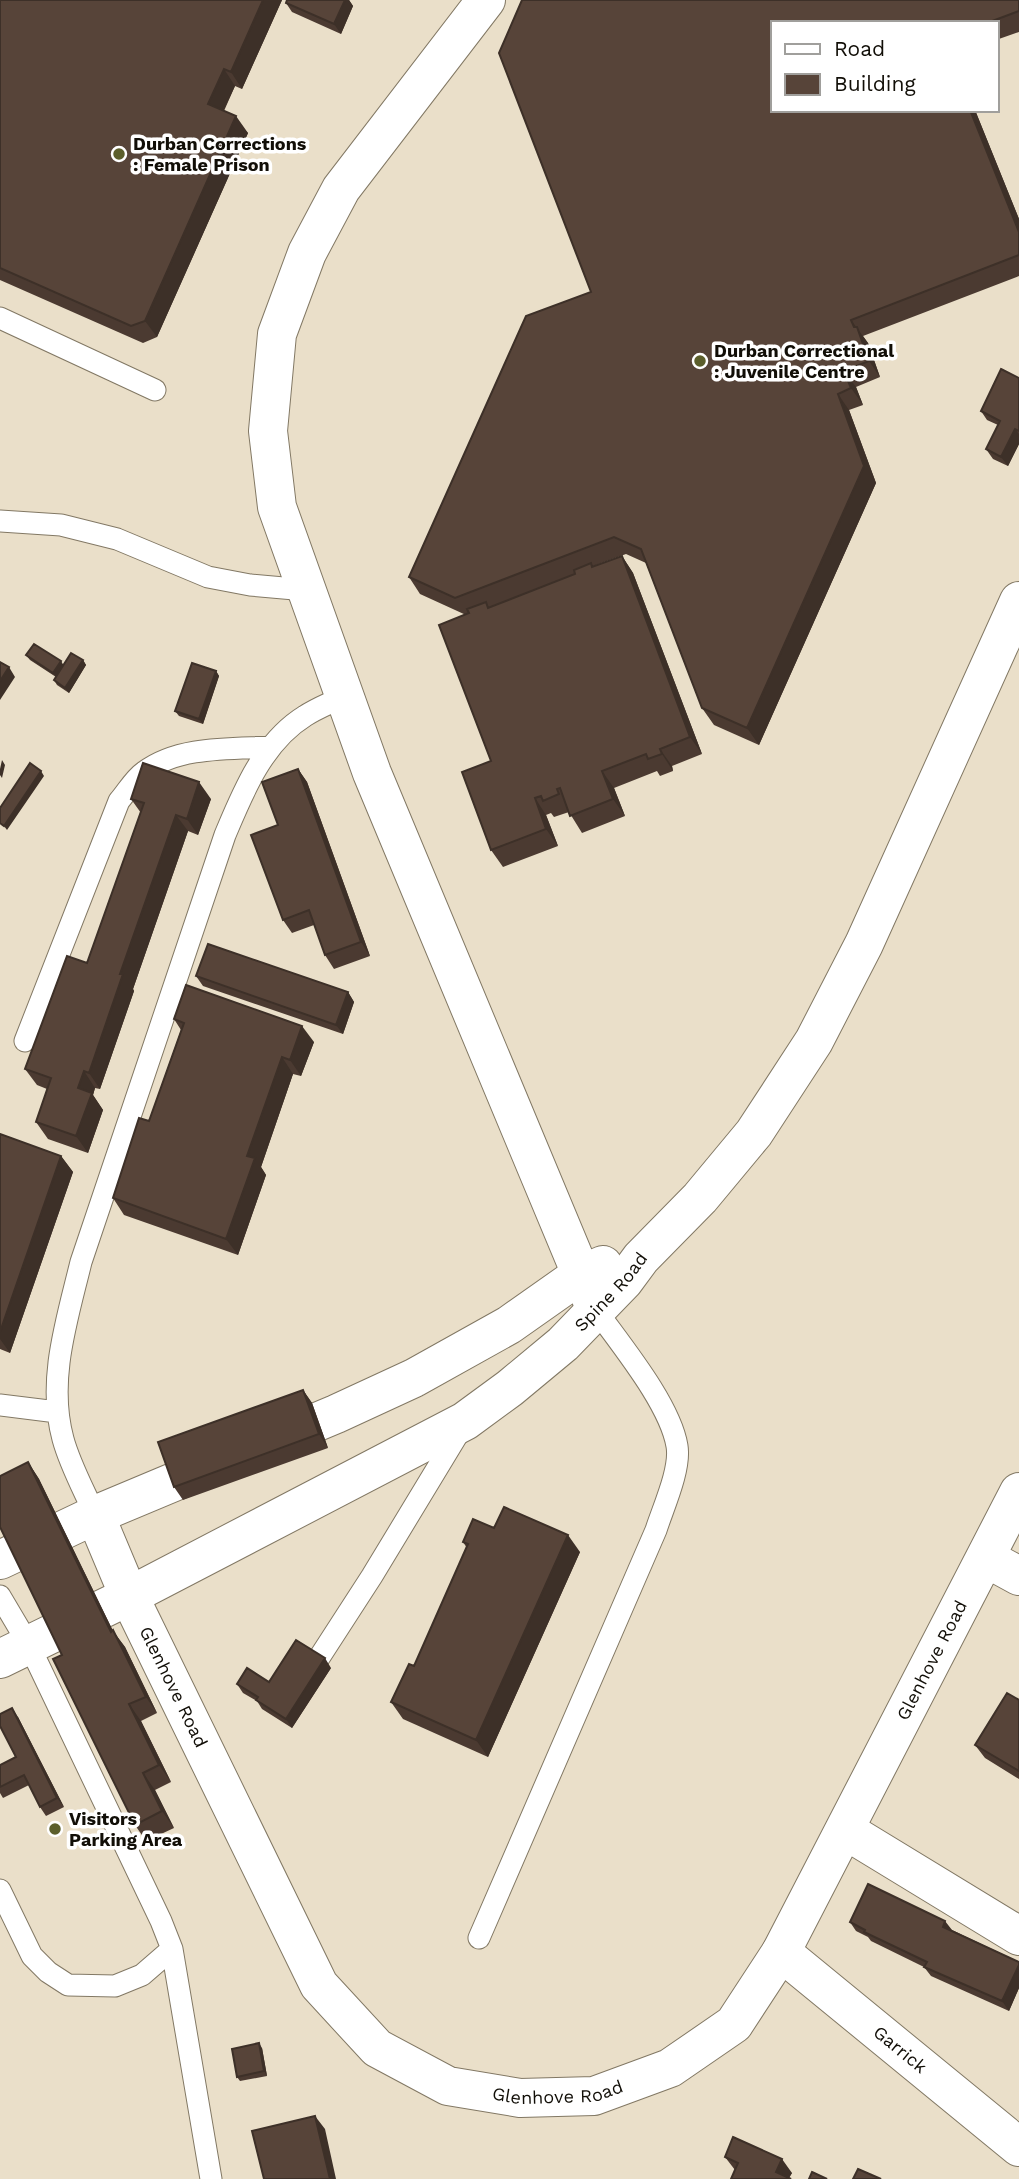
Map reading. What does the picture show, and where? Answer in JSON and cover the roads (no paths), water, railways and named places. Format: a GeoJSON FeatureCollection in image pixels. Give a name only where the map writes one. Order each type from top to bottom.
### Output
{"type":"FeatureCollection","features":[{"type":"Feature","properties":{"kind":"street"},"geometry":{"type":"LineString","coordinates":[[486,0],[341,189],[307,253],[278,334],[268,431],[277,507],[372,773],[596,1310]]}},
{"type":"Feature","properties":{"kind":"street"},"geometry":{"type":"LineString","coordinates":[[641,1258],[700,1198],[754,1133],[814,1041],[864,944],[1019,601]]}},
{"type":"Feature","properties":{"kind":"street","name":"Spine Road"},"geometry":{"type":"LineString","coordinates":[[0,1560],[95,1515],[336,1414],[414,1378],[509,1325],[580,1275],[617,1261],[641,1258]]}},
{"type":"Feature","properties":{"kind":"street","name":"Spine Road"},"geometry":{"type":"LineString","coordinates":[[14,1652],[130,1596],[465,1421],[563,1344],[624,1281],[641,1258]]}},
{"type":"Feature","properties":{"kind":"street","name":"Glenhove Road"},"geometry":{"type":"LineString","coordinates":[[95,1515],[130,1596],[319,1985],[377,2048],[448,2086],[520,2098],[594,2096],[670,2068],[734,2024],[781,1952],[1019,1492]]}},
{"type":"Feature","properties":{"kind":"street"},"geometry":{"type":"LineString","coordinates":[[986,1558],[1019,1576]]}},
{"type":"Feature","properties":{"kind":"street"},"geometry":{"type":"LineString","coordinates":[[845,1830],[1019,1936]]}},
{"type":"Feature","properties":{"kind":"street","name":"Garrick"},"geometry":{"type":"LineString","coordinates":[[781,1952],[1019,2147]]}},
{"type":"Feature","properties":{"kind":"lane"},"geometry":{"type":"LineString","coordinates":[[0,318],[155,390]]}},
{"type":"Feature","properties":{"kind":"lane"},"geometry":{"type":"LineString","coordinates":[[0,521],[61,525],[117,539],[208,577],[250,585],[306,590]]}},
{"type":"Feature","properties":{"kind":"lane"},"geometry":{"type":"LineString","coordinates":[[95,1515],[63,1441],[55,1389],[81,1262],[225,835],[247,783],[271,747],[303,717],[344,696]]}},
{"type":"Feature","properties":{"kind":"lane"},"geometry":{"type":"LineString","coordinates":[[25,1041],[119,801],[141,773],[165,759],[210,751],[271,747]]}},
{"type":"Feature","properties":{"kind":"lane"},"geometry":{"type":"LineString","coordinates":[[479,1938],[656,1530],[675,1472],[678,1447],[667,1420],[649,1384],[596,1310]]}},
{"type":"Feature","properties":{"kind":"lane"},"geometry":{"type":"LineString","coordinates":[[0,1405],[57,1412]]}},
{"type":"Feature","properties":{"kind":"lane"},"geometry":{"type":"LineString","coordinates":[[304,1683],[465,1421]]}},
{"type":"Feature","properties":{"kind":"lane"},"geometry":{"type":"LineString","coordinates":[[0,1596],[14,1652],[161,1921],[172,1949],[211,2179]]}},
{"type":"Feature","properties":{"kind":"lane"},"geometry":{"type":"LineString","coordinates":[[0,1890],[32,1956],[48,1972],[68,1985],[115,1986],[142,1975],[172,1949]]}},
{"type":"Feature","properties":{"kind":"place","name":"Durban Corrections : Female Prison"},"geometry":{"type":"Point","coordinates":[119,154]}},
{"type":"Feature","properties":{"kind":"place","name":"Durban Correctional : Juvenile Centre"},"geometry":{"type":"Point","coordinates":[700,361]}},
{"type":"Feature","properties":{"kind":"place","name":"Visitors Parking Area"},"geometry":{"type":"Point","coordinates":[55,1829]}}]}
